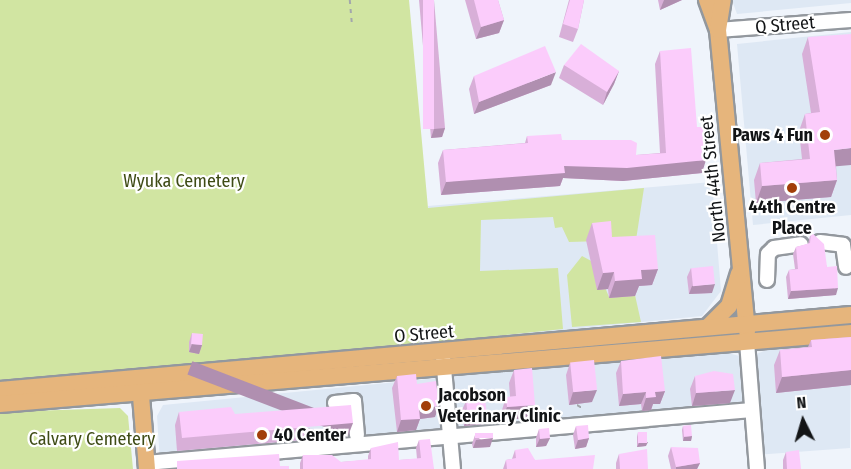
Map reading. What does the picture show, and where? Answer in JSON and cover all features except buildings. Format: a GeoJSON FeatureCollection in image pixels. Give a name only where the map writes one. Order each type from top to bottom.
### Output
{"type":"FeatureCollection","features":[{"type":"Feature","properties":{"kind":"main road","name":"North 44th Street"},"geometry":{"type":"LineString","coordinates":[[707,0],[718,30],[742,264],[747,342]]}},
{"type":"Feature","properties":{"kind":"main road","name":"North 44th Street"},"geometry":{"type":"LineString","coordinates":[[718,30],[723,0]]}},
{"type":"Feature","properties":{"kind":"main road"},"geometry":{"type":"LineString","coordinates":[[710,326],[729,306],[742,264]]}},
{"type":"Feature","properties":{"kind":"main road","name":"O Street"},"geometry":{"type":"LineString","coordinates":[[0,390],[851,315]]}},
{"type":"Feature","properties":{"kind":"main road","name":"O Street"},"geometry":{"type":"LineString","coordinates":[[0,404],[141,396],[851,333]]}},
{"type":"Feature","properties":{"kind":"main road"},"geometry":{"type":"LineString","coordinates":[[140,378],[146,466]]}},
{"type":"Feature","properties":{"kind":"street","name":"Q Street"},"geometry":{"type":"LineString","coordinates":[[718,30],[851,20]]}},
{"type":"Feature","properties":{"kind":"street"},"geometry":{"type":"LineString","coordinates":[[820,242],[843,245],[846,267]]}},
{"type":"Feature","properties":{"kind":"street"},"geometry":{"type":"LineString","coordinates":[[767,280],[765,262],[774,248],[801,244]]}},
{"type":"Feature","properties":{"kind":"street"},"geometry":{"type":"LineString","coordinates":[[747,342],[757,469]]}},
{"type":"Feature","properties":{"kind":"street"},"geometry":{"type":"LineString","coordinates":[[442,352],[453,469]]}},
{"type":"Feature","properties":{"kind":"street"},"geometry":{"type":"LineString","coordinates":[[335,403],[354,401],[357,435]]}},
{"type":"Feature","properties":{"kind":"street"},"geometry":{"type":"LineString","coordinates":[[146,466],[752,410]]}},
{"type":"Feature","properties":{"kind":"path"},"geometry":{"type":"LineString","coordinates":[[350,0],[352,25]]}},
{"type":"Feature","properties":{"kind":"path"},"geometry":{"type":"LineString","coordinates":[[577,405],[582,408]]}},
{"type":"Feature","properties":{"kind":"shaded area"},"geometry":{"type":"Polygon","coordinates":[[[732,0],[851,0],[851,3],[737,14],[732,0]]]}},
{"type":"Feature","properties":{"kind":"shaded area"},"geometry":{"type":"Polygon","coordinates":[[[851,32],[851,215],[753,225],[737,44],[851,32]]]}},
{"type":"Feature","properties":{"kind":"shaded area"},"geometry":{"type":"Polygon","coordinates":[[[712,182],[721,291],[702,316],[462,340],[439,332],[428,206],[712,182]]]}},
{"type":"Feature","properties":{"kind":"shaded area"},"geometry":{"type":"Polygon","coordinates":[[[851,341],[850,448],[756,455],[752,411],[160,462],[157,416],[163,405],[724,352],[747,358],[769,349],[851,341]]]}},
{"type":"Feature","properties":{"kind":"green space","name":"Wyuka Cemetery"},"geometry":{"type":"Polygon","coordinates":[[[0,0],[409,0],[428,208],[644,188],[636,240],[569,242],[562,227],[555,228],[553,217],[481,220],[480,271],[558,268],[563,329],[439,342],[438,332],[426,333],[418,343],[0,380],[0,0]]]}},
{"type":"Feature","properties":{"kind":"green space"},"geometry":{"type":"Polygon","coordinates":[[[582,256],[595,263],[609,297],[635,295],[641,322],[572,327],[567,275],[582,256]]]}},
{"type":"Feature","properties":{"kind":"green space","name":"Calvary Cemetery"},"geometry":{"type":"Polygon","coordinates":[[[120,408],[128,416],[133,469],[0,469],[0,412],[120,408]]]}},
{"type":"Feature","properties":{"kind":"place","name":"Paws 4 Fun"},"geometry":{"type":"Point","coordinates":[825,135]}},
{"type":"Feature","properties":{"kind":"place","name":"44th Centre Place"},"geometry":{"type":"Point","coordinates":[792,188]}},
{"type":"Feature","properties":{"kind":"place","name":"Jacobson Veterinary Clinic"},"geometry":{"type":"Point","coordinates":[426,406]}},
{"type":"Feature","properties":{"kind":"place","name":"40 Center"},"geometry":{"type":"Point","coordinates":[262,435]}}]}
